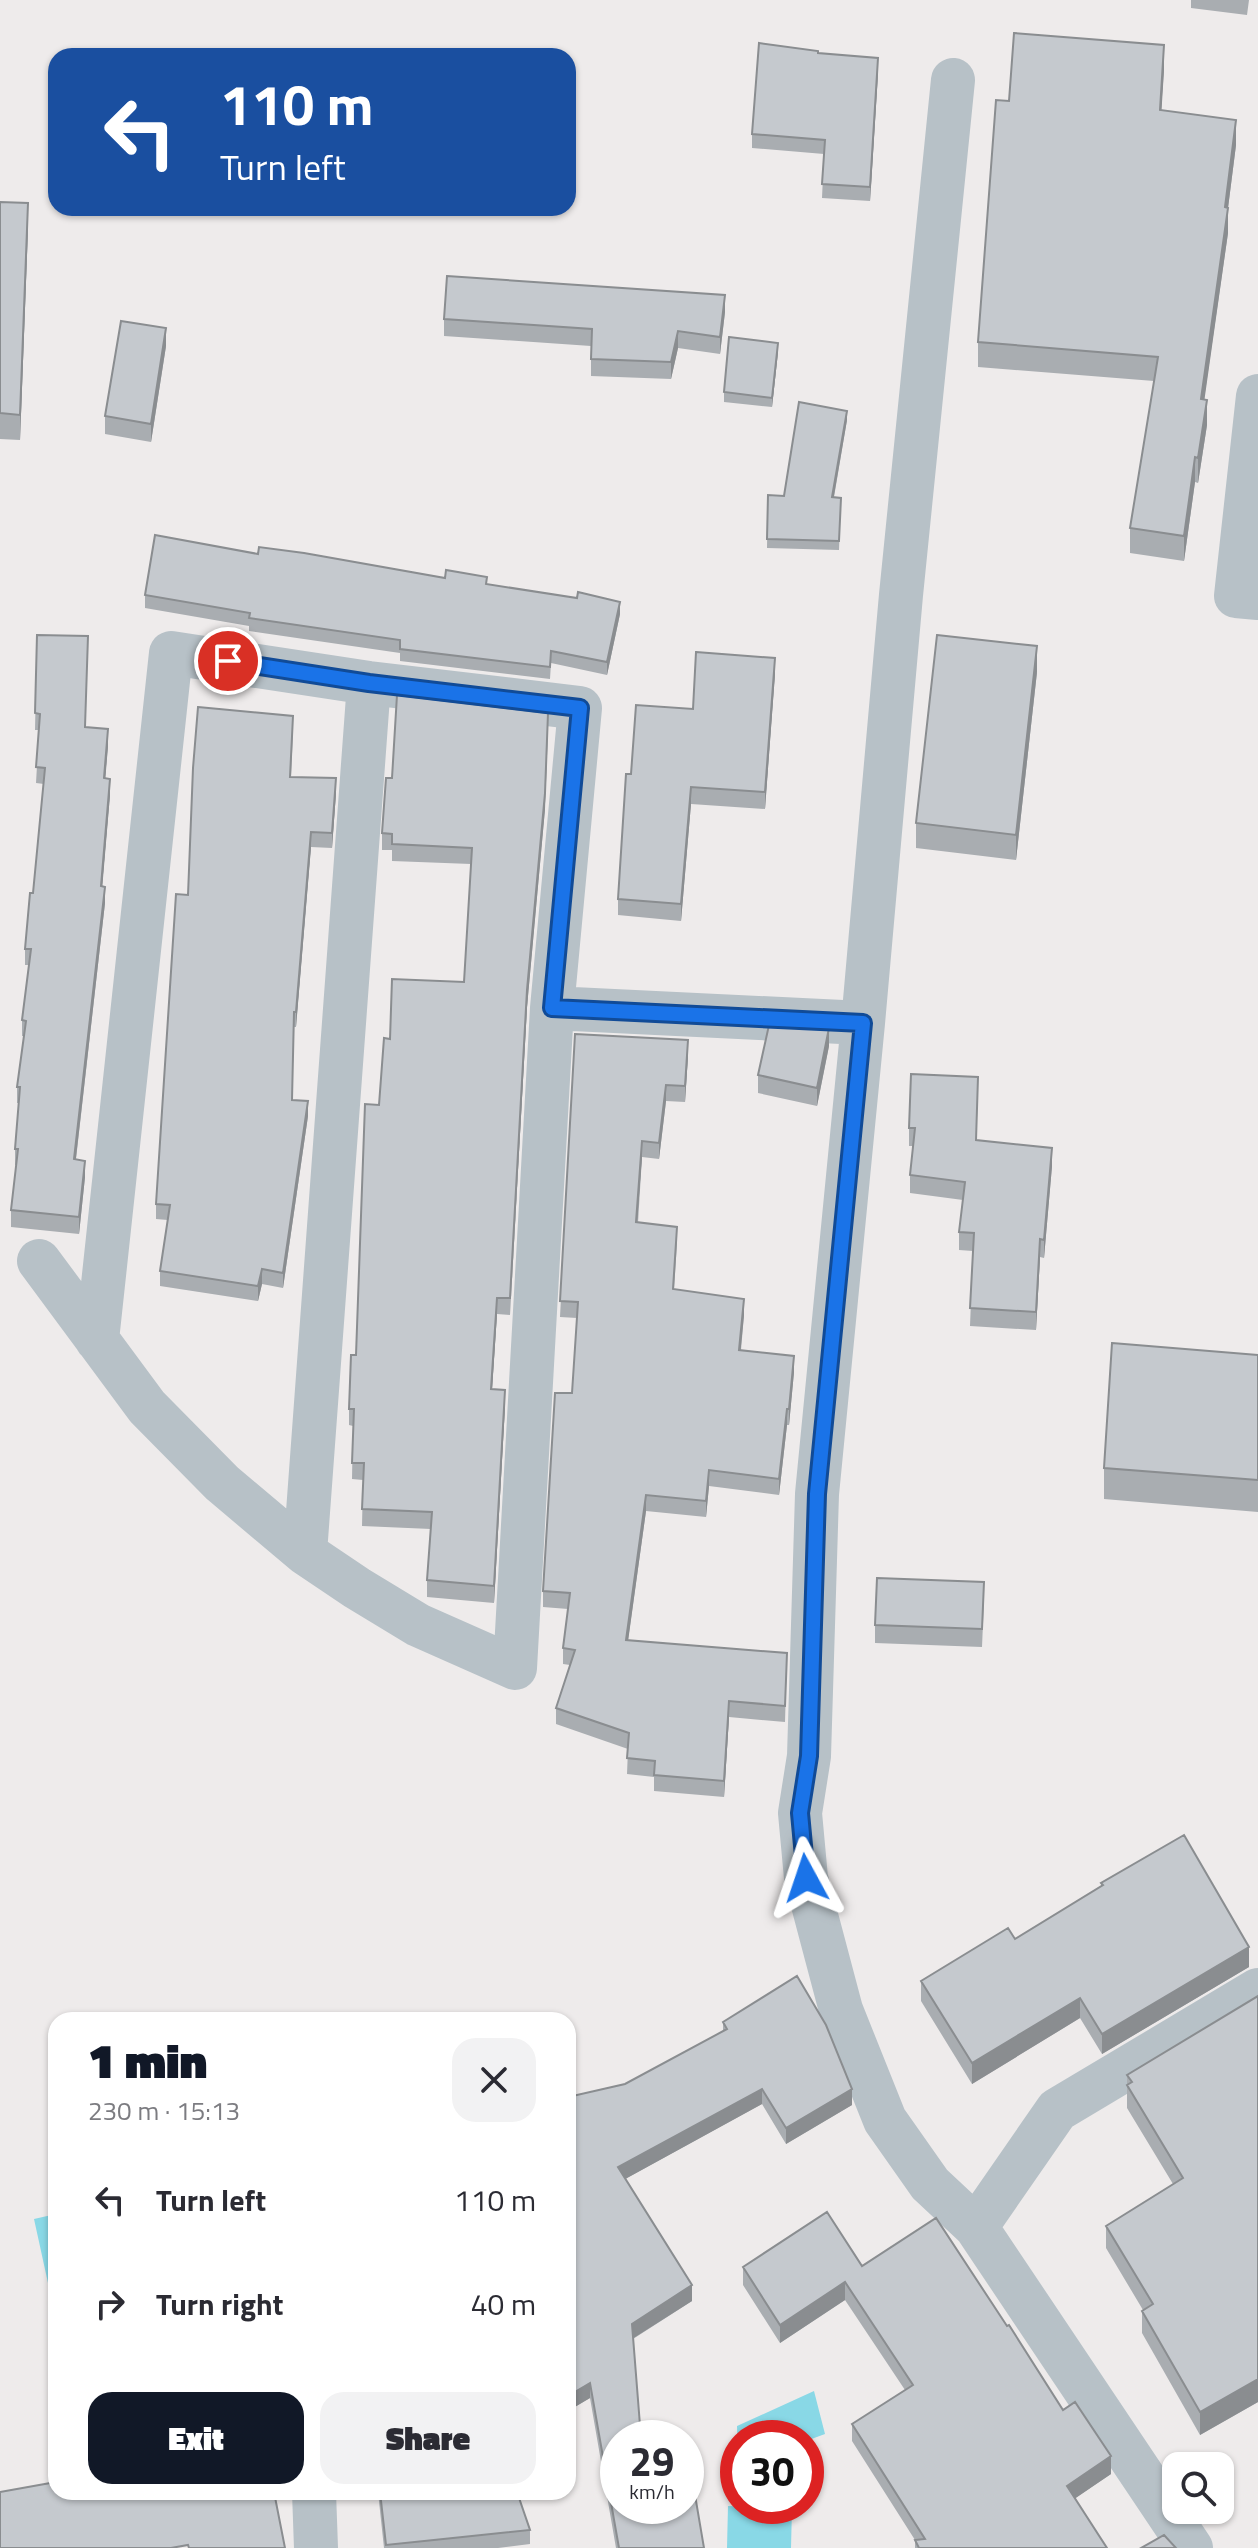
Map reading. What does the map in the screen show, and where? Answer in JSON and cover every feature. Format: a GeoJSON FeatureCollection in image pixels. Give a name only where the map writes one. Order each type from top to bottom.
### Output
{"type":"FeatureCollection","features":[{"type":"Feature","properties":{"kind":"street"},"geometry":{"type":"LineString","coordinates":[[953,80],[901,595],[817,1494],[809,1756],[800,1813],[806,1878],[841,2010],[885,2120],[930,2184],[976,2227],[1191,2548]]}},
{"type":"Feature","properties":{"kind":"street"},"geometry":{"type":"LineString","coordinates":[[1258,396],[1236,596],[1258,598]]}},
{"type":"Feature","properties":{"kind":"street"},"geometry":{"type":"LineString","coordinates":[[39,1261],[97,1340],[147,1407],[222,1483],[305,1553],[418,1625],[515,1668],[552,1008],[580,708],[369,683],[171,653],[97,1340]]}},
{"type":"Feature","properties":{"kind":"street"},"geometry":{"type":"LineString","coordinates":[[305,1553],[369,683]]}},
{"type":"Feature","properties":{"kind":"street"},"geometry":{"type":"LineString","coordinates":[[552,1008],[863,1023]]}},
{"type":"Feature","properties":{"kind":"street"},"geometry":{"type":"LineString","coordinates":[[976,2227],[1057,2110],[1258,1990]]}},
{"type":"Feature","properties":{"kind":"street"},"geometry":{"type":"LineString","coordinates":[[314,2500],[316,2548]]}},
{"type":"Feature","properties":{"kind":"water"},"geometry":{"type":"Polygon","coordinates":[[[48,2216],[48,2283],[34,2219],[48,2216]]]}},
{"type":"Feature","properties":{"kind":"water"},"geometry":{"type":"Polygon","coordinates":[[[814,2391],[821,2420],[750,2420],[814,2391]]]}},
{"type":"Feature","properties":{"kind":"water"},"geometry":{"type":"Polygon","coordinates":[[[728,2524],[792,2524],[791,2548],[727,2548],[728,2524]]]}},
{"type":"Feature","properties":{"kind":"building"},"geometry":{"type":"Polygon","coordinates":[[[1014,33],[1164,45],[1160,110],[1236,120],[1225,207],[1228,208],[1201,399],[1207,400],[1184,536],[1130,528],[1158,357],[978,342],[996,100],[1009,101],[1014,33]]]}},
{"type":"Feature","properties":{"kind":"building"},"geometry":{"type":"Polygon","coordinates":[[[759,43],[818,53],[878,58],[870,187],[822,184],[825,140],[752,134],[759,43]]]}},
{"type":"Feature","properties":{"kind":"building"},"geometry":{"type":"Polygon","coordinates":[[[0,202],[28,203],[20,415],[0,413],[0,202]]]}},
{"type":"Feature","properties":{"kind":"building"},"geometry":{"type":"Polygon","coordinates":[[[447,276],[725,295],[720,337],[678,331],[671,362],[591,359],[592,329],[444,319],[447,276]]]}},
{"type":"Feature","properties":{"kind":"building"},"geometry":{"type":"Polygon","coordinates":[[[121,321],[166,328],[151,424],[105,416],[121,321]]]}},
{"type":"Feature","properties":{"kind":"building"},"geometry":{"type":"Polygon","coordinates":[[[729,337],[778,343],[772,398],[724,392],[729,337]]]}},
{"type":"Feature","properties":{"kind":"building"},"geometry":{"type":"Polygon","coordinates":[[[799,402],[847,411],[832,497],[841,498],[839,541],[767,539],[768,495],[784,496],[799,402]]]}},
{"type":"Feature","properties":{"kind":"building"},"geometry":{"type":"Polygon","coordinates":[[[155,535],[258,554],[259,547],[304,553],[445,578],[446,570],[487,577],[486,584],[577,598],[578,592],[620,602],[607,662],[551,651],[550,667],[400,649],[400,640],[249,618],[250,613],[145,595],[155,535]]]}},
{"type":"Feature","properties":{"kind":"building"},"geometry":{"type":"Polygon","coordinates":[[[37,635],[88,636],[85,727],[108,729],[104,778],[110,779],[101,886],[105,887],[74,1159],[85,1161],[79,1217],[11,1210],[18,1149],[15,1149],[20,1087],[17,1087],[26,1021],[22,1020],[31,949],[25,949],[45,768],[36,767],[40,714],[35,713],[37,635]]]}},
{"type":"Feature","properties":{"kind":"building"},"geometry":{"type":"Polygon","coordinates":[[[937,635],[1037,646],[1016,835],[916,823],[937,635]]]}},
{"type":"Feature","properties":{"kind":"building"},"geometry":{"type":"Polygon","coordinates":[[[696,652],[775,658],[765,792],[691,787],[681,904],[618,899],[626,774],[631,774],[636,705],[693,709],[696,652]]]}},
{"type":"Feature","properties":{"kind":"building"},"geometry":{"type":"Polygon","coordinates":[[[397,695],[548,713],[545,793],[527,990],[510,1298],[497,1298],[491,1389],[505,1390],[494,1586],[427,1580],[432,1512],[362,1509],[364,1463],[352,1463],[354,1409],[349,1409],[351,1355],[356,1355],[365,1104],[379,1105],[384,1038],[390,1039],[392,979],[464,982],[472,848],[392,844],[392,834],[382,833],[386,778],[392,778],[397,695]]]}},
{"type":"Feature","properties":{"kind":"building"},"geometry":{"type":"Polygon","coordinates":[[[198,707],[293,716],[290,777],[336,778],[332,833],[311,832],[294,1012],[292,1100],[308,1101],[283,1273],[262,1269],[258,1286],[160,1271],[170,1205],[156,1204],[176,894],[188,895],[198,707]]]}},
{"type":"Feature","properties":{"kind":"building"},"geometry":{"type":"Polygon","coordinates":[[[769,1025],[829,1028],[817,1088],[758,1075],[769,1025]]]}},
{"type":"Feature","properties":{"kind":"building"},"geometry":{"type":"Polygon","coordinates":[[[575,1034],[688,1040],[685,1086],[666,1085],[659,1143],[642,1141],[636,1222],[677,1227],[673,1289],[744,1299],[739,1350],[794,1356],[779,1479],[709,1470],[706,1501],[646,1495],[626,1640],[787,1653],[785,1706],[729,1701],[724,1781],[654,1775],[655,1761],[627,1758],[629,1733],[556,1708],[575,1650],[563,1648],[570,1593],[543,1591],[555,1393],[572,1393],[578,1302],[560,1301],[575,1034]]]}},
{"type":"Feature","properties":{"kind":"building"},"geometry":{"type":"Polygon","coordinates":[[[911,1074],[978,1077],[976,1140],[1052,1148],[1044,1240],[1040,1239],[1036,1312],[970,1308],[974,1233],[959,1232],[965,1182],[910,1175],[915,1128],[909,1128],[911,1074]]]}},
{"type":"Feature","properties":{"kind":"building"},"geometry":{"type":"Polygon","coordinates":[[[1112,1343],[1258,1355],[1258,1480],[1104,1468],[1112,1343]]]}},
{"type":"Feature","properties":{"kind":"building"},"geometry":{"type":"Polygon","coordinates":[[[877,1578],[984,1582],[982,1629],[875,1625],[877,1578]]]}},
{"type":"Feature","properties":{"kind":"building"},"geometry":{"type":"Polygon","coordinates":[[[1184,1835],[1249,1947],[1102,2034],[1080,1998],[972,2063],[921,1981],[1008,1928],[1015,1939],[1103,1885],[1101,1883],[1184,1835]]]}},
{"type":"Feature","properties":{"kind":"building"},"geometry":{"type":"Polygon","coordinates":[[[797,1976],[826,2025],[852,2089],[786,2128],[762,2089],[618,2167],[692,2285],[632,2324],[640,2420],[600,2420],[600,2440],[590,2383],[576,2391],[576,2095],[625,2084],[727,2029],[723,2022],[797,1976]]]}},
{"type":"Feature","properties":{"kind":"building"},"geometry":{"type":"Polygon","coordinates":[[[1258,1996],[1258,2379],[1200,2412],[1142,2311],[1153,2304],[1106,2226],[1183,2178],[1127,2085],[1132,2082],[1127,2075],[1258,1996]]]}},
{"type":"Feature","properties":{"kind":"building"},"geometry":{"type":"Polygon","coordinates":[[[827,2212],[862,2266],[936,2218],[1063,2410],[1075,2402],[1111,2456],[1067,2486],[1107,2548],[919,2548],[915,2540],[925,2539],[852,2424],[913,2385],[845,2282],[780,2325],[743,2267],[827,2212]]]}},
{"type":"Feature","properties":{"kind":"building"},"geometry":{"type":"Polygon","coordinates":[[[48,2483],[48,2500],[276,2500],[285,2548],[189,2548],[188,2545],[171,2548],[0,2548],[0,2492],[48,2483]]]}},
{"type":"Feature","properties":{"kind":"building"},"geometry":{"type":"Polygon","coordinates":[[[381,2500],[520,2500],[530,2530],[386,2545],[381,2500]]]}},
{"type":"Feature","properties":{"kind":"building"},"geometry":{"type":"Polygon","coordinates":[[[615,2524],[700,2524],[704,2548],[619,2548],[615,2524]]]}},
{"type":"Feature","properties":{"kind":"building"},"geometry":{"type":"Polygon","coordinates":[[[1164,2535],[1176,2548],[1141,2548],[1164,2535]]]}},
{"type":"Feature","properties":{"kind":"route"},"geometry":{"type":"LineString","coordinates":[[228,661],[369,683],[580,708],[552,1008],[863,1023],[817,1494],[809,1756],[800,1813],[806,1878]]}}]}
